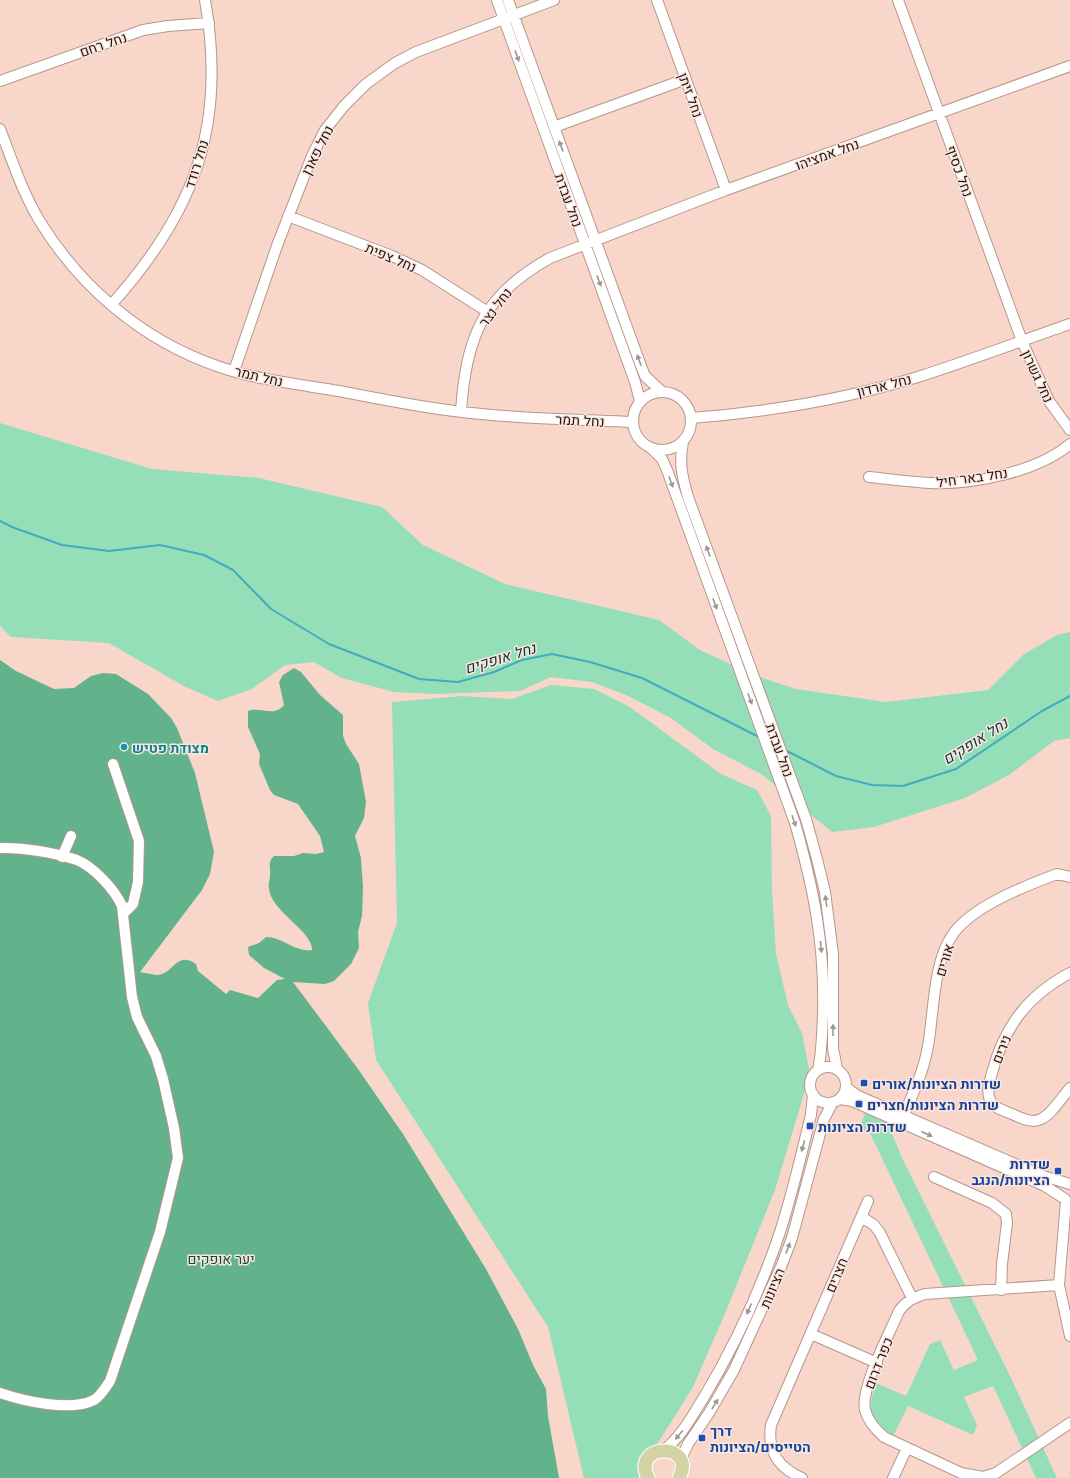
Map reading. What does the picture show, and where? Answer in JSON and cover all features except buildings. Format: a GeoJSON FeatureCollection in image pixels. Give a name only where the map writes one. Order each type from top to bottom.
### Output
{"type":"FeatureCollection","features":[{"type":"Feature","properties":{"kind":"main road"},"geometry":{"type":"LineString","coordinates":[[645,1476],[648,1458],[657,1451],[664,1450],[674,1453],[683,1471]]}},
{"type":"Feature","properties":{"kind":"street","name":"נחל רודד"},"geometry":{"type":"LineString","coordinates":[[111,305],[136,277],[166,234],[182,207],[204,145],[210,109],[212,55],[205,0]]}},
{"type":"Feature","properties":{"kind":"street","name":"נחל עבדת"},"geometry":{"type":"LineString","coordinates":[[497,0],[635,382],[640,402]]}},
{"type":"Feature","properties":{"kind":"street","name":"נחל עבדת"},"geometry":{"type":"LineString","coordinates":[[508,0],[641,366],[645,376],[661,391]]}},
{"type":"Feature","properties":{"kind":"street","name":"נחל פארן"},"geometry":{"type":"LineString","coordinates":[[234,371],[288,216],[312,156],[325,130],[344,106],[366,84],[394,63],[416,52],[554,0]]}},
{"type":"Feature","properties":{"kind":"street","name":"נחל זיתן"},"geometry":{"type":"LineString","coordinates":[[657,0],[726,190]]}},
{"type":"Feature","properties":{"kind":"street","name":"נחל כסיף"},"geometry":{"type":"LineString","coordinates":[[898,0],[1022,341]]}},
{"type":"Feature","properties":{"kind":"street","name":"נחל רחם"},"geometry":{"type":"LineString","coordinates":[[0,82],[143,30],[168,26],[209,23]]}},
{"type":"Feature","properties":{"kind":"street","name":"נחל אמציהו"},"geometry":{"type":"LineString","coordinates":[[585,245],[726,190],[1070,66]]}},
{"type":"Feature","properties":{"kind":"street"},"geometry":{"type":"LineString","coordinates":[[554,127],[686,79]]}},
{"type":"Feature","properties":{"kind":"street","name":"נחל תמר"},"geometry":{"type":"LineString","coordinates":[[0,129],[24,190],[39,219],[57,247],[82,278],[132,322],[187,354],[234,371],[268,379],[390,401],[491,415],[632,422]]}},
{"type":"Feature","properties":{"kind":"street","name":"נחל צפית"},"geometry":{"type":"LineString","coordinates":[[288,216],[392,256],[422,270],[488,312]]}},
{"type":"Feature","properties":{"kind":"street","name":"נחל נצר"},"geometry":{"type":"LineString","coordinates":[[461,411],[463,376],[468,354],[476,332],[488,312],[506,290],[527,272],[550,258],[585,245]]}},
{"type":"Feature","properties":{"kind":"street","name":"נחל ארדון"},"geometry":{"type":"LineString","coordinates":[[691,418],[743,413],[834,398],[920,376],[1070,324]]}},
{"type":"Feature","properties":{"kind":"street","name":"נחל גשרון"},"geometry":{"type":"LineString","coordinates":[[1022,341],[1049,401],[1070,430]]}},
{"type":"Feature","properties":{"kind":"street"},"geometry":{"type":"LineString","coordinates":[[661,391],[670,392],[681,399],[689,409],[691,418],[688,435],[683,442],[668,450],[652,449],[638,438],[632,422],[633,415],[640,402],[653,393],[661,391]]}},
{"type":"Feature","properties":{"kind":"street","name":"נחל עבדת"},"geometry":{"type":"LineString","coordinates":[[683,442],[680,458],[682,477],[806,819],[825,892],[833,954],[833,1048],[836,1069]]}},
{"type":"Feature","properties":{"kind":"street","name":"נחל באר חיל"},"geometry":{"type":"LineString","coordinates":[[869,477],[930,483],[952,483],[986,478],[1009,473],[1031,465],[1055,454],[1070,444]]}},
{"type":"Feature","properties":{"kind":"street","name":"נחל עבדת"},"geometry":{"type":"LineString","coordinates":[[652,449],[662,459],[667,470],[795,823],[804,853],[814,894],[822,955],[824,988],[822,1044],[818,1070]]}},
{"type":"Feature","properties":{"kind":"street"},"geometry":{"type":"LineString","coordinates":[[113,764],[139,841],[138,882],[133,904],[123,914]]}},
{"type":"Feature","properties":{"kind":"street"},"geometry":{"type":"LineString","coordinates":[[62,857],[71,836]]}},
{"type":"Feature","properties":{"kind":"street"},"geometry":{"type":"LineString","coordinates":[[0,848],[78,860],[118,895],[122,906],[132,997],[137,1017],[156,1056],[163,1079],[178,1148],[178,1158],[160,1232],[110,1381],[95,1399],[79,1405],[38,1403],[0,1393]]}},
{"type":"Feature","properties":{"kind":"street","name":"אורים"},"geometry":{"type":"LineString","coordinates":[[904,1114],[918,1082],[924,1062],[937,978],[944,950],[953,934],[968,918],[981,908],[1044,878],[1057,874],[1068,876]]}},
{"type":"Feature","properties":{"kind":"street","name":"נירים"},"geometry":{"type":"LineString","coordinates":[[1070,973],[1047,986],[1018,1015],[1001,1045],[988,1092],[990,1100],[995,1106],[1021,1118],[1036,1121],[1043,1119],[1070,1088]]}},
{"type":"Feature","properties":{"kind":"street"},"geometry":{"type":"LineString","coordinates":[[1067,1202],[1045,1186],[852,1101],[820,1101],[813,1094],[810,1081],[818,1070],[829,1067],[836,1069],[844,1078],[846,1087],[856,1095],[904,1114],[1043,1176],[1070,1184],[1064,1191],[1067,1202],[1059,1285],[1070,1336]]}},
{"type":"Feature","properties":{"kind":"street"},"geometry":{"type":"LineString","coordinates":[[837,1100],[846,1087]]}},
{"type":"Feature","properties":{"kind":"street","name":"הציונות"},"geometry":{"type":"LineString","coordinates":[[664,1450],[672,1444],[685,1428],[711,1386],[760,1285],[781,1227],[811,1115],[813,1094]]}},
{"type":"Feature","properties":{"kind":"street","name":"הציונות"},"geometry":{"type":"LineString","coordinates":[[683,1471],[688,1444],[709,1414],[734,1370],[778,1275],[792,1238],[824,1119],[837,1100]]}},
{"type":"Feature","properties":{"kind":"street"},"geometry":{"type":"LineString","coordinates":[[934,1177],[992,1204],[1006,1214],[1007,1223],[1002,1264],[1001,1290]]}},
{"type":"Feature","properties":{"kind":"street","name":"חצרים"},"geometry":{"type":"LineString","coordinates":[[802,1478],[783,1467],[775,1456],[771,1445],[770,1436],[774,1417],[868,1201]]}},
{"type":"Feature","properties":{"kind":"street"},"geometry":{"type":"LineString","coordinates":[[862,1217],[874,1225],[880,1233],[912,1298],[925,1294],[1059,1285]]}},
{"type":"Feature","properties":{"kind":"street"},"geometry":{"type":"LineString","coordinates":[[1064,1234],[1070,1221]]}},
{"type":"Feature","properties":{"kind":"street","name":"כפר דרום"},"geometry":{"type":"LineString","coordinates":[[912,1298],[904,1304],[899,1311],[866,1388],[865,1410],[869,1420],[880,1434],[962,1473],[983,1477],[997,1476],[1069,1426]]}},
{"type":"Feature","properties":{"kind":"street"},"geometry":{"type":"LineString","coordinates":[[811,1334],[877,1363]]}},
{"type":"Feature","properties":{"kind":"street"},"geometry":{"type":"LineString","coordinates":[[894,1478],[907,1448]]}},
{"type":"Feature","properties":{"kind":"green space"},"geometry":{"type":"Polygon","coordinates":[[[0,423],[152,469],[259,478],[382,507],[423,545],[505,584],[659,620],[700,650],[754,675],[796,689],[886,702],[988,690],[1024,654],[1057,635],[1070,632],[1070,738],[1054,741],[1009,775],[965,798],[874,827],[832,832],[761,774],[713,749],[671,718],[626,695],[592,682],[551,677],[520,691],[435,694],[394,692],[342,678],[314,662],[285,665],[252,689],[218,701],[184,686],[109,643],[11,637],[0,626],[0,423]]]}},
{"type":"Feature","properties":{"kind":"green space","name":"יער אופקים"},"geometry":{"type":"Polygon","coordinates":[[[0,660],[16,671],[54,689],[74,688],[91,676],[103,673],[116,674],[148,694],[171,718],[177,728],[195,773],[214,852],[210,874],[202,890],[140,972],[156,975],[162,974],[167,972],[179,962],[189,960],[196,964],[198,971],[226,994],[230,990],[258,998],[277,980],[285,979],[264,968],[249,955],[248,947],[259,943],[266,937],[278,939],[300,949],[312,950],[306,936],[276,905],[271,896],[269,886],[270,863],[274,856],[294,856],[303,853],[316,854],[324,852],[320,836],[298,804],[274,795],[270,790],[259,764],[260,754],[248,727],[248,711],[276,711],[280,709],[284,705],[279,682],[283,675],[294,668],[301,672],[320,695],[343,715],[343,736],[346,744],[359,764],[366,802],[364,818],[355,836],[361,858],[363,887],[362,916],[358,932],[359,948],[351,964],[334,981],[325,984],[293,982],[358,1069],[403,1134],[486,1269],[518,1329],[533,1365],[546,1389],[548,1416],[559,1478],[0,1478],[0,660]]]}},
{"type":"Feature","properties":{"kind":"green space"},"geometry":{"type":"Polygon","coordinates":[[[551,685],[594,689],[630,707],[721,774],[757,790],[771,816],[772,891],[776,954],[788,1005],[802,1033],[810,1074],[775,1190],[726,1311],[693,1387],[646,1462],[638,1478],[584,1478],[548,1327],[376,1060],[368,1003],[397,923],[392,702],[462,696],[512,699],[551,685]]]}},
{"type":"Feature","properties":{"kind":"green space"},"geometry":{"type":"Polygon","coordinates":[[[866,1112],[887,1122],[903,1160],[1012,1380],[1057,1478],[1036,1478],[993,1386],[964,1397],[977,1425],[973,1435],[908,1406],[893,1436],[885,1431],[874,1420],[871,1400],[876,1383],[906,1396],[930,1344],[940,1340],[954,1370],[978,1360],[870,1133],[859,1128],[866,1112]]]}},
{"type":"Feature","properties":{"kind":"waterway","name":"נחל אופקים"},"geometry":{"type":"LineString","coordinates":[[0,521],[12,527],[62,545],[109,551],[160,545],[204,555],[233,570],[271,609],[329,644],[419,679],[458,682],[494,672],[522,660],[552,654],[590,662],[642,678],[759,737]]}},
{"type":"Feature","properties":{"kind":"waterway","name":"נחל אופקים"},"geometry":{"type":"LineString","coordinates":[[785,750],[836,776],[872,785],[903,786],[956,769],[1042,711],[1070,696]]}},
{"type":"Feature","properties":{"kind":"place","name":"מצודת פטיש"},"geometry":{"type":"Point","coordinates":[124,747]}},
{"type":"Feature","properties":{"kind":"place","name":"שדרות הציונות/אורים"},"geometry":{"type":"Point","coordinates":[864,1083]}},
{"type":"Feature","properties":{"kind":"place","name":"שדרות הציונות/חצרים"},"geometry":{"type":"Point","coordinates":[859,1104]}},
{"type":"Feature","properties":{"kind":"place","name":"שדרות הציונות"},"geometry":{"type":"Point","coordinates":[810,1126]}},
{"type":"Feature","properties":{"kind":"place","name":"שדרות הציונות/הנגב"},"geometry":{"type":"Point","coordinates":[1058,1171]}},
{"type":"Feature","properties":{"kind":"place","name":"דרך הטייסים/הציונות"},"geometry":{"type":"Point","coordinates":[702,1438]}}]}
